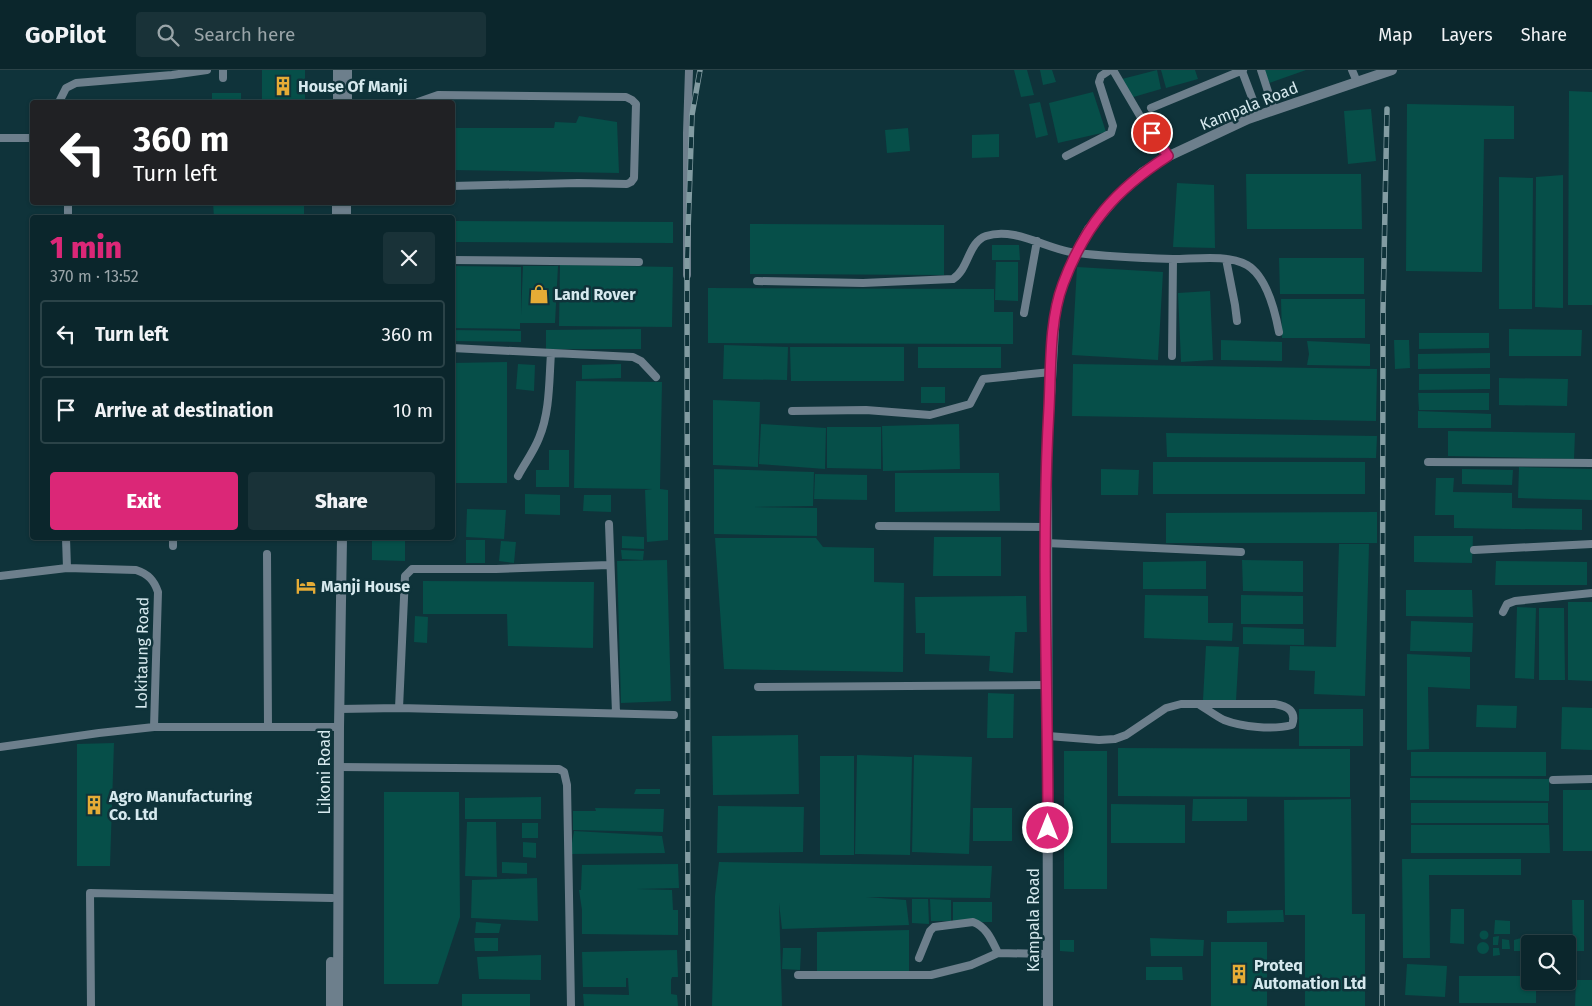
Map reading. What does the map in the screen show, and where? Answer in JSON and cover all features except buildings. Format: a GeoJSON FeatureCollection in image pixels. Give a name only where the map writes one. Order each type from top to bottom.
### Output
{"type":"FeatureCollection","features":[{"type":"Feature","properties":{"kind":"street"},"geometry":{"type":"LineString","coordinates":[[338,70],[338,100]]}},
{"type":"Feature","properties":{"kind":"street"},"geometry":{"type":"LineString","coordinates":[[347,100],[348,70]]}},
{"type":"Feature","properties":{"kind":"street","name":"Kampala Road"},"geometry":{"type":"LineString","coordinates":[[1048,1006],[1047,446],[1055,314],[1062,286],[1089,229],[1115,198],[1143,172],[1168,156],[1259,116],[1392,70]]}},
{"type":"Feature","properties":{"kind":"street","name":"Likoni Road"},"geometry":{"type":"LineString","coordinates":[[336,540],[334,727],[338,1006]]}},
{"type":"Feature","properties":{"kind":"street","name":"Likoni Road"},"geometry":{"type":"LineString","coordinates":[[331,1006],[339,767],[342,540]]}},
{"type":"Feature","properties":{"kind":"lane"},"geometry":{"type":"LineString","coordinates":[[60,100],[66,88],[76,83],[172,75],[207,70]]}},
{"type":"Feature","properties":{"kind":"lane"},"geometry":{"type":"LineString","coordinates":[[687,275],[687,133],[690,70]]}},
{"type":"Feature","properties":{"kind":"lane"},"geometry":{"type":"LineString","coordinates":[[1066,156],[1111,133],[1113,126],[1099,82],[1101,76],[1112,70],[1143,121],[1168,156]]}},
{"type":"Feature","properties":{"kind":"lane"},"geometry":{"type":"LineString","coordinates":[[1151,108],[1242,70],[1259,116]]}},
{"type":"Feature","properties":{"kind":"lane"},"geometry":{"type":"LineString","coordinates":[[1260,70],[1274,110]]}},
{"type":"Feature","properties":{"kind":"lane"},"geometry":{"type":"LineString","coordinates":[[1352,70],[1356,82]]}},
{"type":"Feature","properties":{"kind":"lane"},"geometry":{"type":"LineString","coordinates":[[424,100],[438,95],[616,96],[626,97],[636,104],[634,178],[628,184],[578,183],[455,186]]}},
{"type":"Feature","properties":{"kind":"lane"},"geometry":{"type":"LineString","coordinates":[[0,138],[30,138]]}},
{"type":"Feature","properties":{"kind":"lane"},"geometry":{"type":"LineString","coordinates":[[757,281],[863,283],[943,281],[958,276],[966,265],[972,248],[984,236],[995,234],[1023,237],[1076,253],[1173,259],[1236,259],[1250,266],[1259,278],[1272,302],[1279,332]]}},
{"type":"Feature","properties":{"kind":"lane"},"geometry":{"type":"LineString","coordinates":[[1024,312],[1037,241]]}},
{"type":"Feature","properties":{"kind":"lane"},"geometry":{"type":"LineString","coordinates":[[1172,356],[1173,259]]}},
{"type":"Feature","properties":{"kind":"lane"},"geometry":{"type":"LineString","coordinates":[[1226,259],[1235,305],[1236,321]]}},
{"type":"Feature","properties":{"kind":"lane"},"geometry":{"type":"LineString","coordinates":[[455,260],[640,262]]}},
{"type":"Feature","properties":{"kind":"lane"},"geometry":{"type":"LineString","coordinates":[[455,348],[633,357],[641,361],[656,377]]}},
{"type":"Feature","properties":{"kind":"lane"},"geometry":{"type":"LineString","coordinates":[[518,476],[539,439],[544,424],[551,353]]}},
{"type":"Feature","properties":{"kind":"lane"},"geometry":{"type":"LineString","coordinates":[[792,411],[866,410],[930,415],[970,404],[982,379],[1051,372]]}},
{"type":"Feature","properties":{"kind":"lane"},"geometry":{"type":"LineString","coordinates":[[1428,462],[1592,463]]}},
{"type":"Feature","properties":{"kind":"lane"},"geometry":{"type":"LineString","coordinates":[[609,524],[609,565],[616,713]]}},
{"type":"Feature","properties":{"kind":"lane"},"geometry":{"type":"LineString","coordinates":[[879,526],[1046,528]]}},
{"type":"Feature","properties":{"kind":"lane"},"geometry":{"type":"LineString","coordinates":[[66,540],[67,568]]}},
{"type":"Feature","properties":{"kind":"lane"},"geometry":{"type":"LineString","coordinates":[[1046,543],[1241,552]]}},
{"type":"Feature","properties":{"kind":"lane"},"geometry":{"type":"LineString","coordinates":[[1474,550],[1592,544]]}},
{"type":"Feature","properties":{"kind":"lane"},"geometry":{"type":"LineString","coordinates":[[267,554],[268,727]]}},
{"type":"Feature","properties":{"kind":"lane"},"geometry":{"type":"LineString","coordinates":[[399,708],[405,576],[412,569],[496,570],[609,565]]}},
{"type":"Feature","properties":{"kind":"lane","name":"Lokitaung Road"},"geometry":{"type":"LineString","coordinates":[[0,576],[67,568],[136,570],[144,573],[155,584],[158,592],[154,727]]}},
{"type":"Feature","properties":{"kind":"lane"},"geometry":{"type":"LineString","coordinates":[[1503,612],[1507,604],[1515,601],[1592,593]]}},
{"type":"Feature","properties":{"kind":"lane"},"geometry":{"type":"LineString","coordinates":[[758,687],[1047,685]]}},
{"type":"Feature","properties":{"kind":"lane"},"geometry":{"type":"LineString","coordinates":[[1048,736],[1099,740],[1115,739],[1126,735],[1166,708],[1181,704],[1200,704],[1275,704],[1284,705],[1292,711],[1294,719],[1292,725],[1282,727],[1256,726],[1226,720],[1200,704]]}},
{"type":"Feature","properties":{"kind":"lane"},"geometry":{"type":"LineString","coordinates":[[339,708],[674,715]]}},
{"type":"Feature","properties":{"kind":"lane","name":"Lokitaung Road"},"geometry":{"type":"LineString","coordinates":[[0,747],[154,727],[334,727]]}},
{"type":"Feature","properties":{"kind":"lane"},"geometry":{"type":"LineString","coordinates":[[339,767],[560,769],[564,772],[567,785],[571,1006]]}},
{"type":"Feature","properties":{"kind":"lane"},"geometry":{"type":"LineString","coordinates":[[1553,780],[1592,780]]}},
{"type":"Feature","properties":{"kind":"lane"},"geometry":{"type":"LineString","coordinates":[[91,1006],[90,893],[335,898]]}},
{"type":"Feature","properties":{"kind":"lane"},"geometry":{"type":"LineString","coordinates":[[919,958],[930,931],[934,927],[973,922],[986,929],[998,954]]}},
{"type":"Feature","properties":{"kind":"lane"},"geometry":{"type":"LineString","coordinates":[[798,975],[932,974],[971,965],[998,954],[1048,954]]}},
{"type":"Feature","properties":{"kind":"railway"},"geometry":{"type":"LineString","coordinates":[[688,1006],[687,260],[692,115],[700,70]]}},
{"type":"Feature","properties":{"kind":"railway"},"geometry":{"type":"LineString","coordinates":[[1382,1006],[1383,310],[1387,109]]}},
{"type":"Feature","properties":{"kind":"place","name":"House Of Manji"},"geometry":{"type":"Point","coordinates":[283,86]}},
{"type":"Feature","properties":{"kind":"place","name":"Land Rover"},"geometry":{"type":"Point","coordinates":[539,294]}},
{"type":"Feature","properties":{"kind":"place","name":"Manji House"},"geometry":{"type":"Point","coordinates":[306,586]}},
{"type":"Feature","properties":{"kind":"place","name":"Agro Manufacturing Co. Ltd"},"geometry":{"type":"Point","coordinates":[94,805]}},
{"type":"Feature","properties":{"kind":"place","name":"Proteq Automation Ltd"},"geometry":{"type":"Point","coordinates":[1239,974]}},
{"type":"Feature","properties":{"kind":"route"},"geometry":{"type":"LineString","coordinates":[[1048,828],[1047,446],[1055,314],[1062,286],[1089,229],[1121,192],[1143,172],[1168,156],[1152,133]]}}]}
